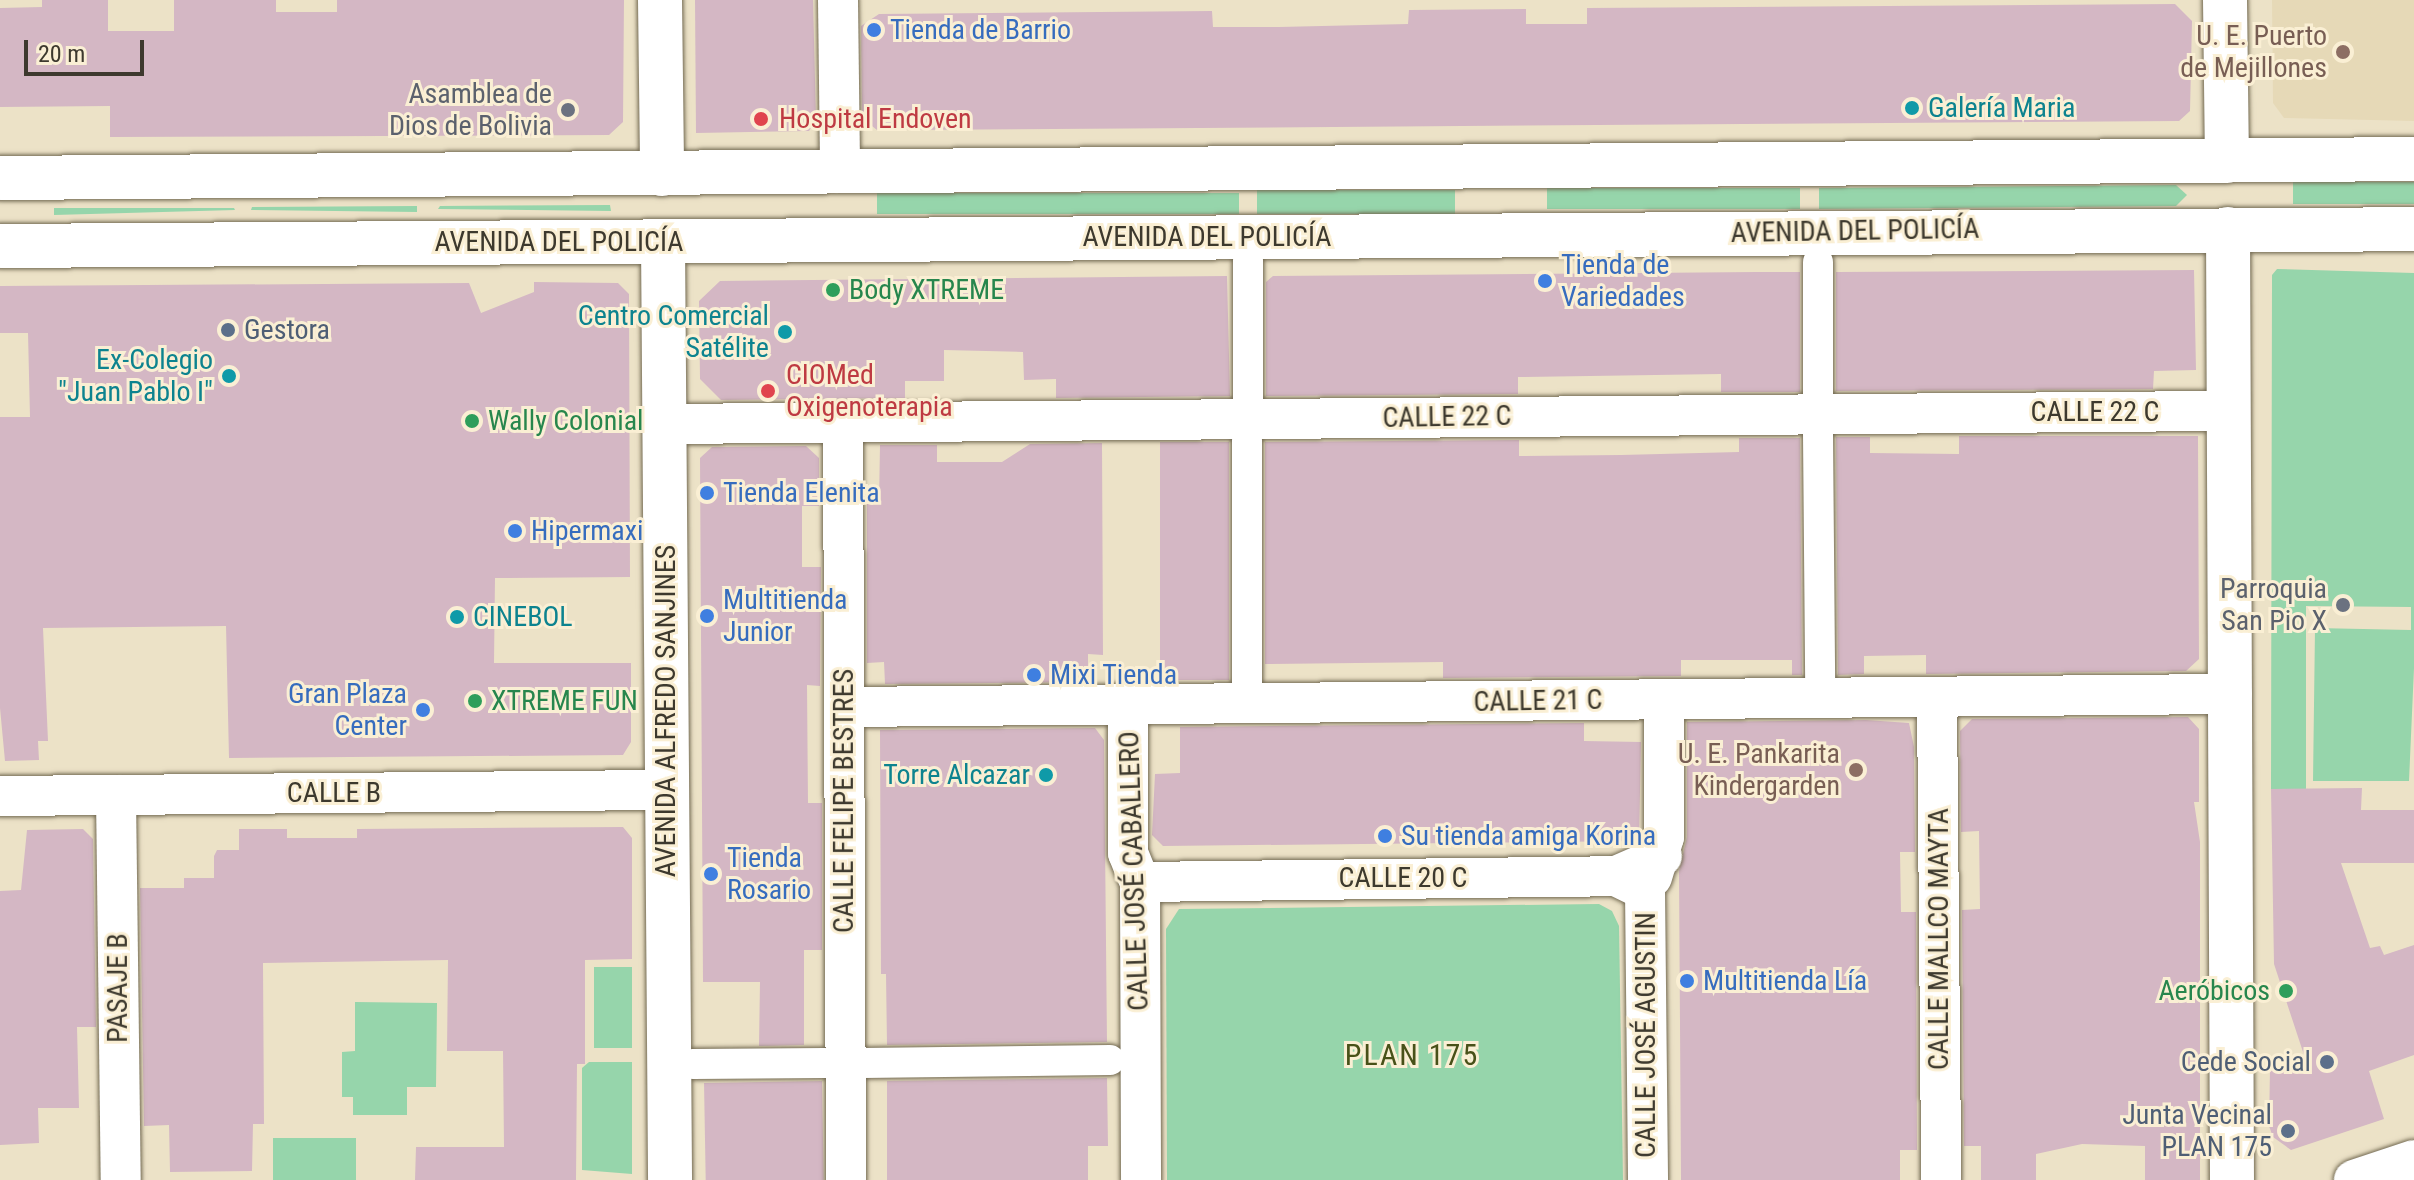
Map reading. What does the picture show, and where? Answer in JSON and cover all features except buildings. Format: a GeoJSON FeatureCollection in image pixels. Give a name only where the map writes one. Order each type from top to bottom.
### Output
{"type":"FeatureCollection","features":[{"type":"Feature","properties":{"kind":"main road"},"geometry":{"type":"LineString","coordinates":[[660,0],[662,174]]}},
{"type":"Feature","properties":{"kind":"main road"},"geometry":{"type":"LineString","coordinates":[[2225,0],[2232,694],[2232,1180]]}},
{"type":"Feature","properties":{"kind":"main road"},"geometry":{"type":"LineString","coordinates":[[0,178],[2414,159]]}},
{"type":"Feature","properties":{"kind":"main road"},"geometry":{"type":"LineString","coordinates":[[1500,167],[1500,235]]}},
{"type":"Feature","properties":{"kind":"main road"},"geometry":{"type":"LineString","coordinates":[[840,173],[840,239]]}},
{"type":"Feature","properties":{"kind":"main road","name":"AVENIDA ALFREDO SANJINES"},"geometry":{"type":"LineString","coordinates":[[662,174],[670,1180]]}},
{"type":"Feature","properties":{"kind":"main road","name":"AVENIDA DEL POLICÍA"},"geometry":{"type":"LineString","coordinates":[[0,246],[2414,229]]}},
{"type":"Feature","properties":{"kind":"street"},"geometry":{"type":"LineString","coordinates":[[838,0],[840,173]]}},
{"type":"Feature","properties":{"kind":"street"},"geometry":{"type":"LineString","coordinates":[[1248,260],[1248,399]]}},
{"type":"Feature","properties":{"kind":"street"},"geometry":{"type":"LineString","coordinates":[[1818,262],[1818,394]]}},
{"type":"Feature","properties":{"kind":"street","name":"CALLE 22 C"},"geometry":{"type":"LineString","coordinates":[[665,424],[2229,411]]}},
{"type":"Feature","properties":{"kind":"street","name":"CALLE FELIPE BESTRES"},"geometry":{"type":"LineString","coordinates":[[843,422],[846,1180]]}},
{"type":"Feature","properties":{"kind":"street"},"geometry":{"type":"LineString","coordinates":[[1818,434],[1820,678]]}},
{"type":"Feature","properties":{"kind":"street"},"geometry":{"type":"LineString","coordinates":[[1247,440],[1247,684]]}},
{"type":"Feature","properties":{"kind":"street","name":"CALLE 21 C"},"geometry":{"type":"LineString","coordinates":[[844,707],[2232,694]]}},
{"type":"Feature","properties":{"kind":"street","name":"CALLE MALLCO MAYTA"},"geometry":{"type":"LineString","coordinates":[[1937,698],[1941,1180]]}},
{"type":"Feature","properties":{"kind":"street","name":"CALLE JOSÉ AGUSTIN"},"geometry":{"type":"LineString","coordinates":[[1648,1180],[1641,874],[1664,700]]}},
{"type":"Feature","properties":{"kind":"street","name":"CALLE JOSÉ CABALLERO"},"geometry":{"type":"LineString","coordinates":[[1128,705],[1128,853],[1140,882],[1141,1180]]}},
{"type":"Feature","properties":{"kind":"street","name":"CALLE B"},"geometry":{"type":"LineString","coordinates":[[0,796],[667,790]]}},
{"type":"Feature","properties":{"kind":"street","name":"PASAJE B"},"geometry":{"type":"LineString","coordinates":[[116,795],[121,1180]]}},
{"type":"Feature","properties":{"kind":"street","name":"CALLE 20 C"},"geometry":{"type":"LineString","coordinates":[[1140,882],[1641,874]]}},
{"type":"Feature","properties":{"kind":"street"},"geometry":{"type":"LineString","coordinates":[[863,1063],[1110,1060]]}},
{"type":"Feature","properties":{"kind":"street"},"geometry":{"type":"LineString","coordinates":[[693,1064],[825,1063]]}},
{"type":"Feature","properties":{"kind":"street"},"geometry":{"type":"LineString","coordinates":[[2354,1180],[2414,1160]]}},
{"type":"Feature","properties":{"kind":"shaded area","name":"U. E. Puerto de Mejillones"},"geometry":{"type":"Polygon","coordinates":[[[2272,0],[2414,0],[2414,121],[2284,118],[2273,103],[2272,0]]]}},
{"type":"Feature","properties":{"kind":"green space"},"geometry":{"type":"Polygon","coordinates":[[[2293,182],[2414,182],[2414,204],[2293,204],[2293,182]]]}},
{"type":"Feature","properties":{"kind":"green space"},"geometry":{"type":"Polygon","coordinates":[[[2176,185],[2187,195],[2176,206],[1819,209],[1819,188],[2176,185]]]}},
{"type":"Feature","properties":{"kind":"green space"},"geometry":{"type":"Polygon","coordinates":[[[1547,188],[1800,188],[1800,209],[1547,209],[1547,188]]]}},
{"type":"Feature","properties":{"kind":"green space"},"geometry":{"type":"Polygon","coordinates":[[[1257,190],[1455,190],[1455,214],[1257,214],[1257,190]]]}},
{"type":"Feature","properties":{"kind":"green space"},"geometry":{"type":"Polygon","coordinates":[[[877,193],[1239,193],[1239,214],[877,214],[877,193]]]}},
{"type":"Feature","properties":{"kind":"green space"},"geometry":{"type":"Polygon","coordinates":[[[610,205],[611,211],[438,209],[440,206],[610,205]]]}},
{"type":"Feature","properties":{"kind":"green space"},"geometry":{"type":"Polygon","coordinates":[[[417,206],[417,212],[251,210],[252,207],[417,206]]]}},
{"type":"Feature","properties":{"kind":"green space"},"geometry":{"type":"Polygon","coordinates":[[[54,208],[234,208],[235,210],[54,215],[54,208]]]}},
{"type":"Feature","properties":{"kind":"green space","name":"Parroquia San Pio X"},"geometry":{"type":"Polygon","coordinates":[[[2277,269],[2414,273],[2414,668],[2409,781],[2313,781],[2315,628],[2411,630],[2411,607],[2306,606],[2306,789],[2271,789],[2272,275],[2277,269]]]}},
{"type":"Feature","properties":{"kind":"green space"},"geometry":{"type":"Polygon","coordinates":[[[1599,904],[1612,911],[1619,926],[1623,1180],[1167,1180],[1166,929],[1179,909],[1599,904]]]}},
{"type":"Feature","properties":{"kind":"green space"},"geometry":{"type":"Polygon","coordinates":[[[594,967],[632,967],[632,1048],[594,1048],[594,967]]]}},
{"type":"Feature","properties":{"kind":"green space"},"geometry":{"type":"Polygon","coordinates":[[[355,1002],[437,1003],[436,1087],[407,1087],[407,1115],[353,1115],[353,1097],[342,1097],[342,1052],[355,1051],[355,1002]]]}},
{"type":"Feature","properties":{"kind":"green space"},"geometry":{"type":"Polygon","coordinates":[[[589,1062],[632,1062],[632,1174],[582,1170],[582,1068],[589,1062]]]}},
{"type":"Feature","properties":{"kind":"green space"},"geometry":{"type":"Polygon","coordinates":[[[273,1138],[356,1138],[356,1180],[273,1180],[273,1138]]]}},
{"type":"Feature","properties":{"kind":"place","name":"Tienda de Barrio"},"geometry":{"type":"Point","coordinates":[874,30]}},
{"type":"Feature","properties":{"kind":"place","name":"U. E. Puerto de Mejillones"},"geometry":{"type":"Point","coordinates":[2343,52]}},
{"type":"Feature","properties":{"kind":"place","name":"Galería Maria"},"geometry":{"type":"Point","coordinates":[1912,108]}},
{"type":"Feature","properties":{"kind":"place","name":"Asamblea de Dios de Bolivia"},"geometry":{"type":"Point","coordinates":[568,110]}},
{"type":"Feature","properties":{"kind":"place","name":"Hospital Endoven"},"geometry":{"type":"Point","coordinates":[761,119]}},
{"type":"Feature","properties":{"kind":"place","name":"Tienda de Variedades"},"geometry":{"type":"Point","coordinates":[1545,281]}},
{"type":"Feature","properties":{"kind":"place","name":"Body XTREME"},"geometry":{"type":"Point","coordinates":[833,290]}},
{"type":"Feature","properties":{"kind":"place","name":"Gestora"},"geometry":{"type":"Point","coordinates":[228,330]}},
{"type":"Feature","properties":{"kind":"place","name":"Centro Comercial Satélite"},"geometry":{"type":"Point","coordinates":[785,332]}},
{"type":"Feature","properties":{"kind":"place","name":"Ex-Colegio \"Juan Pablo I\""},"geometry":{"type":"Point","coordinates":[229,376]}},
{"type":"Feature","properties":{"kind":"place","name":"CIOMed Oxigenoterapia"},"geometry":{"type":"Point","coordinates":[768,391]}},
{"type":"Feature","properties":{"kind":"place","name":"Wally Colonial"},"geometry":{"type":"Point","coordinates":[472,421]}},
{"type":"Feature","properties":{"kind":"place","name":"Tienda Elenita"},"geometry":{"type":"Point","coordinates":[707,493]}},
{"type":"Feature","properties":{"kind":"place","name":"Hipermaxi"},"geometry":{"type":"Point","coordinates":[515,531]}},
{"type":"Feature","properties":{"kind":"place","name":"Parroquia San Pio X"},"geometry":{"type":"Point","coordinates":[2343,605]}},
{"type":"Feature","properties":{"kind":"place","name":"Multitienda Junior"},"geometry":{"type":"Point","coordinates":[707,616]}},
{"type":"Feature","properties":{"kind":"place","name":"CINEBOL"},"geometry":{"type":"Point","coordinates":[457,617]}},
{"type":"Feature","properties":{"kind":"place","name":"Mixi Tienda"},"geometry":{"type":"Point","coordinates":[1034,675]}},
{"type":"Feature","properties":{"kind":"place","name":"XTREME FUN"},"geometry":{"type":"Point","coordinates":[475,701]}},
{"type":"Feature","properties":{"kind":"place","name":"Gran Plaza Center"},"geometry":{"type":"Point","coordinates":[423,710]}},
{"type":"Feature","properties":{"kind":"place","name":"U. E. Pankarita Kindergarden"},"geometry":{"type":"Point","coordinates":[1856,770]}},
{"type":"Feature","properties":{"kind":"place","name":"Torre Alcazar"},"geometry":{"type":"Point","coordinates":[1046,775]}},
{"type":"Feature","properties":{"kind":"place","name":"Su tienda amiga Korina"},"geometry":{"type":"Point","coordinates":[1385,836]}},
{"type":"Feature","properties":{"kind":"place","name":"Tienda Rosario"},"geometry":{"type":"Point","coordinates":[711,874]}},
{"type":"Feature","properties":{"kind":"place","name":"Multitienda Lía"},"geometry":{"type":"Point","coordinates":[1687,981]}},
{"type":"Feature","properties":{"kind":"place","name":"Aeróbicos"},"geometry":{"type":"Point","coordinates":[2286,991]}},
{"type":"Feature","properties":{"kind":"place","name":"Cede Social"},"geometry":{"type":"Point","coordinates":[2327,1062]}},
{"type":"Feature","properties":{"kind":"place","name":"Junta Vecinal PLAN 175"},"geometry":{"type":"Point","coordinates":[2288,1131]}},
{"type":"Feature","properties":{"kind":"district","name":"PLAN 175"},"geometry":{"type":"Point","coordinates":[1412,1055]}}]}
